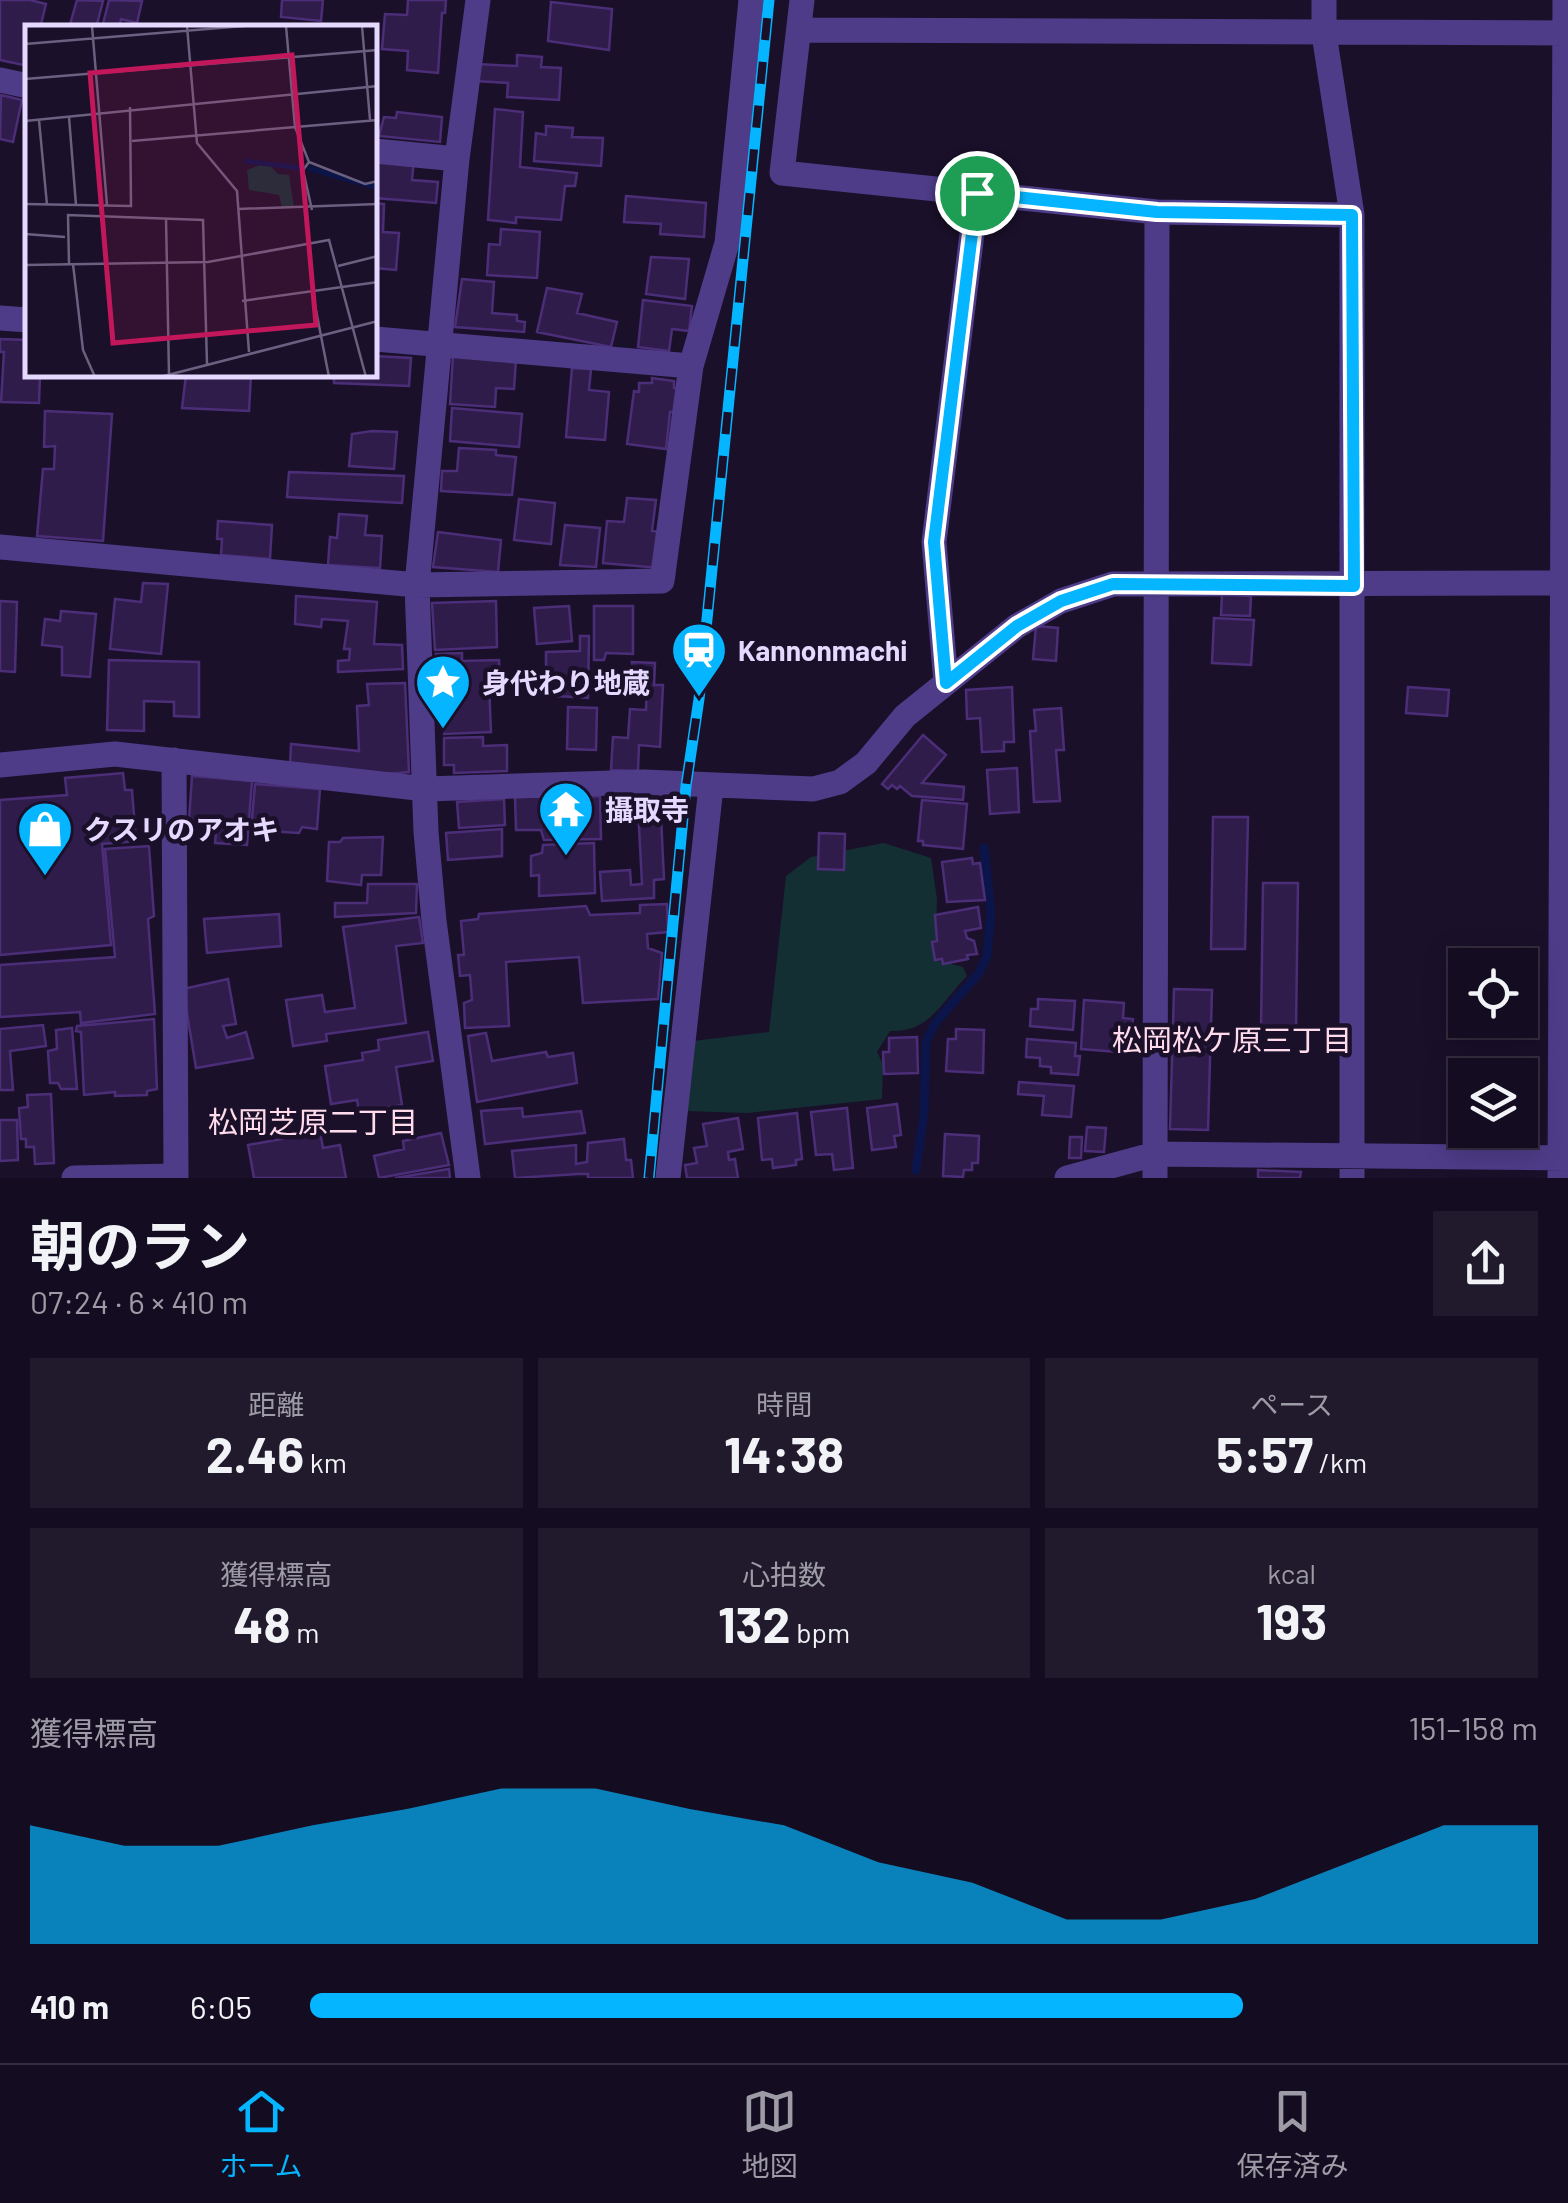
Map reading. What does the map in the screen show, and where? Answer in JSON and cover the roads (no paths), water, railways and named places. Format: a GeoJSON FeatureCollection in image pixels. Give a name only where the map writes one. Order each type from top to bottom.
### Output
{"type":"FeatureCollection","features":[{"type":"Feature","properties":{"kind":"street"},"geometry":{"type":"LineString","coordinates":[[468,1178],[434,921],[416,585],[456,159],[478,0]]}},
{"type":"Feature","properties":{"kind":"street"},"geometry":{"type":"LineString","coordinates":[[0,547],[416,585],[662,581],[691,366],[727,243],[751,0]]}},
{"type":"Feature","properties":{"kind":"street"},"geometry":{"type":"LineString","coordinates":[[802,0],[782,172],[1157,212],[1352,215]]}},
{"type":"Feature","properties":{"kind":"street"},"geometry":{"type":"LineString","coordinates":[[1324,0],[1324,34],[1352,215],[1352,1166]]}},
{"type":"Feature","properties":{"kind":"street"},"geometry":{"type":"LineString","coordinates":[[1067,1178],[1155,1166],[1563,1164],[1564,0]]}},
{"type":"Feature","properties":{"kind":"street"},"geometry":{"type":"LineString","coordinates":[[798,30],[1566,33]]}},
{"type":"Feature","properties":{"kind":"street"},"geometry":{"type":"LineString","coordinates":[[0,80],[25,85]]}},
{"type":"Feature","properties":{"kind":"street"},"geometry":{"type":"LineString","coordinates":[[378,151],[456,159]]}},
{"type":"Feature","properties":{"kind":"street"},"geometry":{"type":"LineString","coordinates":[[946,683],[934,542],[977,193]]}},
{"type":"Feature","properties":{"kind":"street"},"geometry":{"type":"LineString","coordinates":[[1155,1166],[1157,212]]}},
{"type":"Feature","properties":{"kind":"street"},"geometry":{"type":"LineString","coordinates":[[0,318],[25,320]]}},
{"type":"Feature","properties":{"kind":"street"},"geometry":{"type":"LineString","coordinates":[[378,339],[691,366]]}},
{"type":"Feature","properties":{"kind":"street"},"geometry":{"type":"LineString","coordinates":[[0,765],[115,754],[426,789],[644,782],[813,789],[840,782],[866,763],[906,716],[1017,626],[1061,601],[1113,584],[1565,583]]}},
{"type":"Feature","properties":{"kind":"street"},"geometry":{"type":"LineString","coordinates":[[74,1178],[176,1177],[174,760]]}},
{"type":"Feature","properties":{"kind":"street"},"geometry":{"type":"LineString","coordinates":[[668,1178],[710,787]]}},
{"type":"Feature","properties":{"kind":"waterway"},"geometry":{"type":"LineString","coordinates":[[916,1170],[924,1113],[926,1041],[936,1022],[979,973],[987,956],[991,912],[984,848]]}},
{"type":"Feature","properties":{"kind":"railway"},"geometry":{"type":"LineString","coordinates":[[649,1178],[769,0]]}},
{"type":"Feature","properties":{"kind":"place","name":"Kannonmachi"},"geometry":{"type":"Point","coordinates":[699,699]}},
{"type":"Feature","properties":{"kind":"place","name":"身代わり地蔵"},"geometry":{"type":"Point","coordinates":[443,731]}},
{"type":"Feature","properties":{"kind":"place","name":"攝取寺"},"geometry":{"type":"Point","coordinates":[566,858]}},
{"type":"Feature","properties":{"kind":"place","name":"クスリのアオキ"},"geometry":{"type":"Point","coordinates":[45,878]}},
{"type":"Feature","properties":{"kind":"district","name":"松岡松ケ原三丁目"},"geometry":{"type":"Point","coordinates":[1232,1039]}},
{"type":"Feature","properties":{"kind":"district","name":"松岡芝原二丁目"},"geometry":{"type":"Point","coordinates":[313,1121]}}]}
